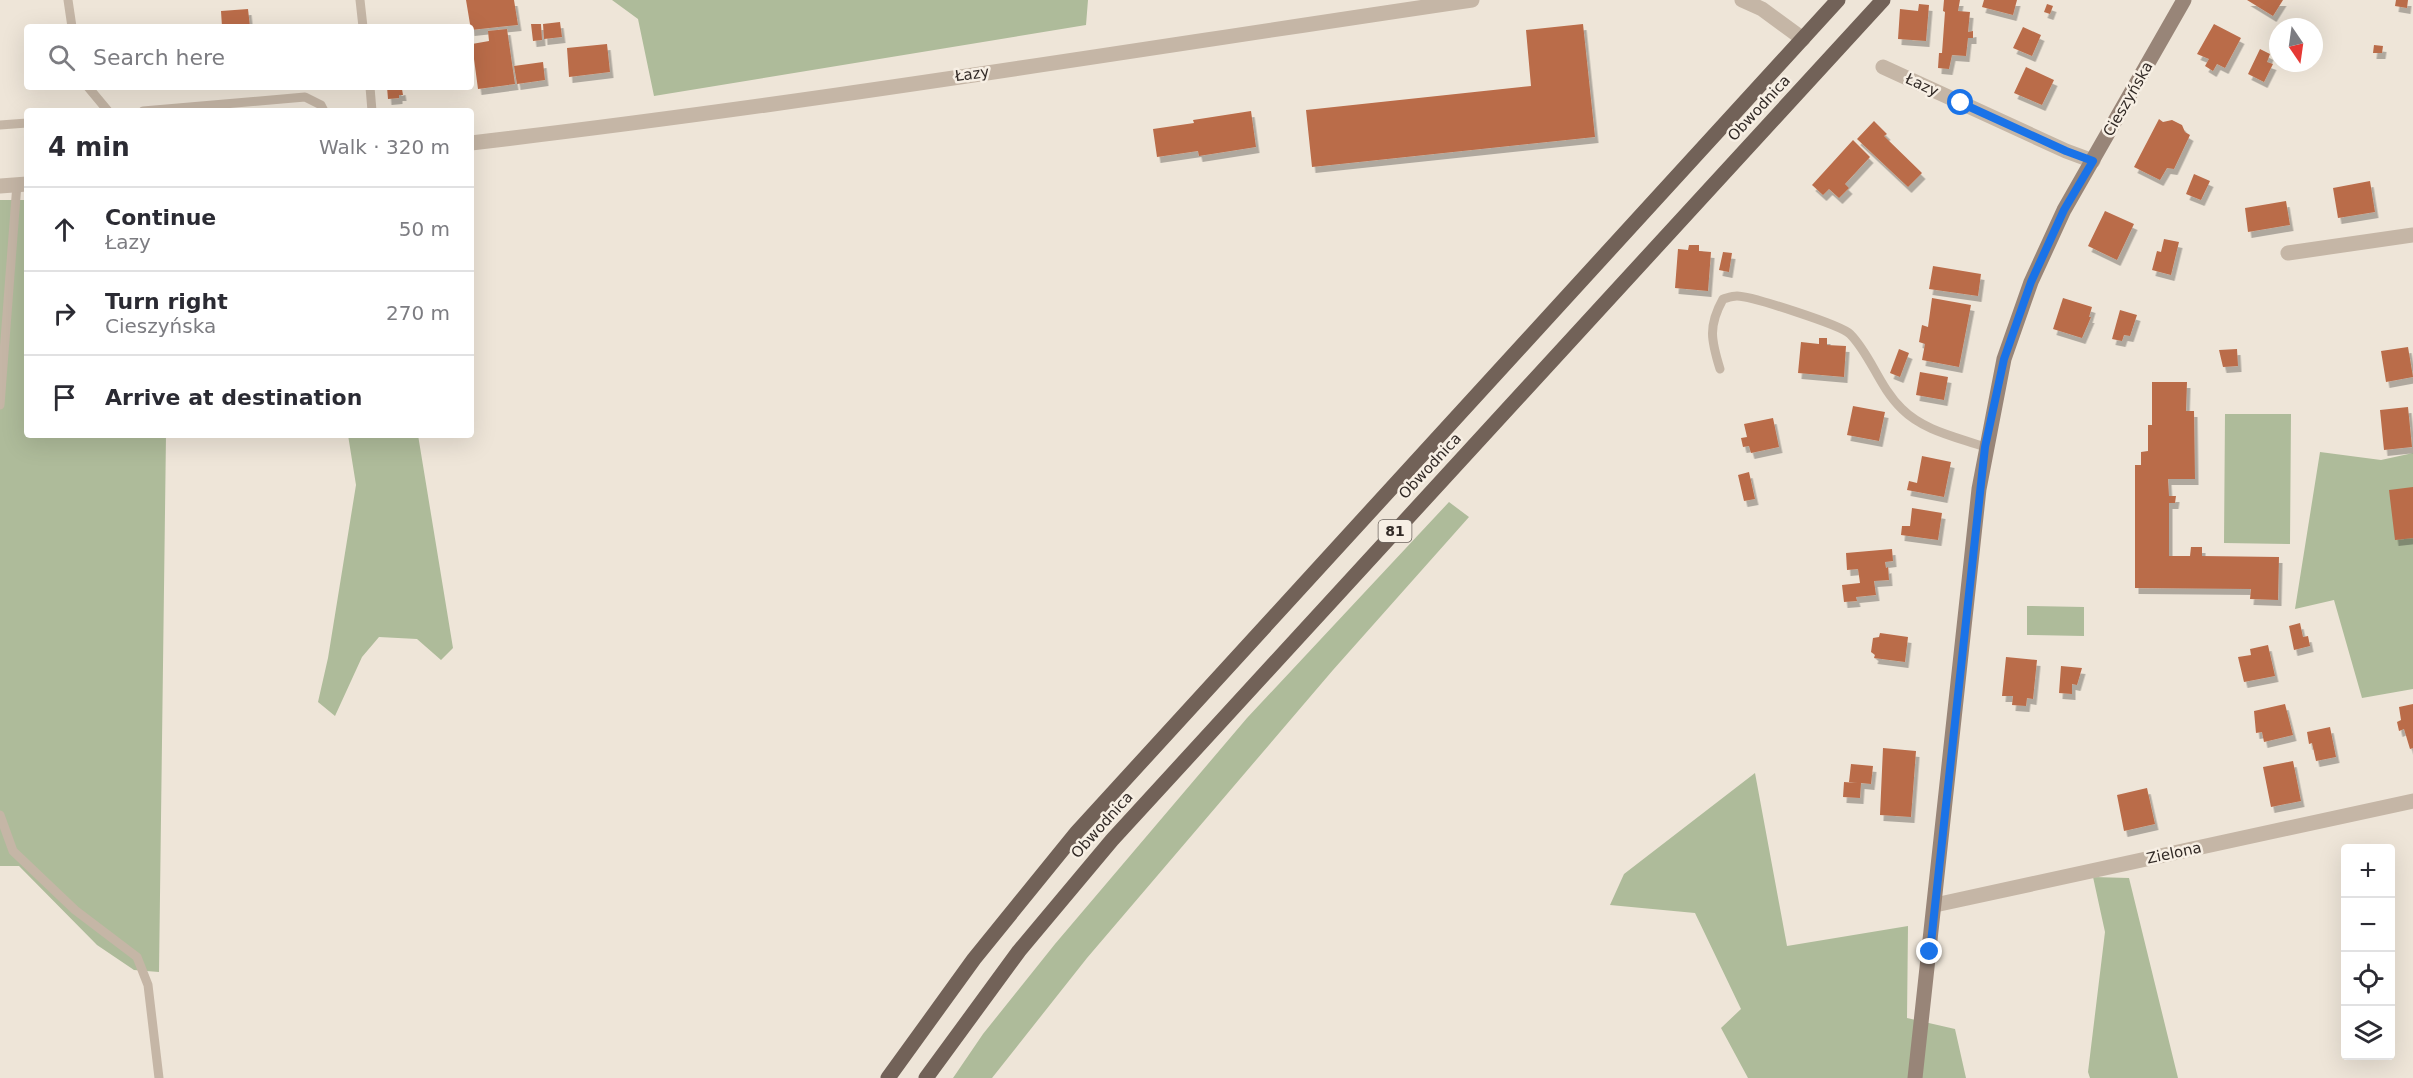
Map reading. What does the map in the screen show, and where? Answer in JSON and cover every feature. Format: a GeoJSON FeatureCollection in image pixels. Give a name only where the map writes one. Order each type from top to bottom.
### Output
{"type":"FeatureCollection","features":[{"type":"Feature","properties":{"kind":"main road","name":"Obwodnica"},"geometry":{"type":"LineString","coordinates":[[888,1078],[974,959],[1077,832],[1839,0]]}},
{"type":"Feature","properties":{"kind":"main road","name":"Obwodnica"},"geometry":{"type":"LineString","coordinates":[[926,1078],[1019,951],[1112,840],[1883,0]]}},
{"type":"Feature","properties":{"kind":"street","name":"Łazy"},"geometry":{"type":"LineString","coordinates":[[474,143],[580,130],[1472,0]]}},
{"type":"Feature","properties":{"kind":"street"},"geometry":{"type":"LineString","coordinates":[[1742,0],[1762,9],[1803,39]]}},
{"type":"Feature","properties":{"kind":"street","name":"Cieszyńska"},"geometry":{"type":"LineString","coordinates":[[1915,1078],[1985,447],[2004,359],[2031,282],[2064,210],[2184,0]]}},
{"type":"Feature","properties":{"kind":"street","name":"Łazy"},"geometry":{"type":"LineString","coordinates":[[1883,67],[2066,151],[2093,161]]}},
{"type":"Feature","properties":{"kind":"street"},"geometry":{"type":"LineString","coordinates":[[0,186],[22,184]]}},
{"type":"Feature","properties":{"kind":"street"},"geometry":{"type":"LineString","coordinates":[[2288,253],[2413,235]]}},
{"type":"Feature","properties":{"kind":"street","name":"Zielona"},"geometry":{"type":"LineString","coordinates":[[1935,905],[2413,801]]}},
{"type":"Feature","properties":{"kind":"lane"},"geometry":{"type":"LineString","coordinates":[[68,0],[72,24]]}},
{"type":"Feature","properties":{"kind":"lane"},"geometry":{"type":"LineString","coordinates":[[360,0],[363,24]]}},
{"type":"Feature","properties":{"kind":"lane"},"geometry":{"type":"LineString","coordinates":[[90,90],[106,108]]}},
{"type":"Feature","properties":{"kind":"lane"},"geometry":{"type":"LineString","coordinates":[[370,90],[372,108]]}},
{"type":"Feature","properties":{"kind":"lane"},"geometry":{"type":"LineString","coordinates":[[177,108],[305,97],[322,108]]}},
{"type":"Feature","properties":{"kind":"lane"},"geometry":{"type":"LineString","coordinates":[[0,125],[24,123]]}},
{"type":"Feature","properties":{"kind":"lane"},"geometry":{"type":"LineString","coordinates":[[0,405],[10,283],[22,184]]}},
{"type":"Feature","properties":{"kind":"lane"},"geometry":{"type":"LineString","coordinates":[[0,283],[10,283]]}},
{"type":"Feature","properties":{"kind":"lane"},"geometry":{"type":"LineString","coordinates":[[1720,369],[1711,342],[1714,315],[1723,299],[1737,296],[1784,309],[1848,332],[1862,349],[1880,384],[1903,411],[1935,431],[1985,447]]}},
{"type":"Feature","properties":{"kind":"lane"},"geometry":{"type":"LineString","coordinates":[[0,815],[13,851],[75,910],[137,957],[148,985],[159,1078]]}},
{"type":"Feature","properties":{"kind":"green space"},"geometry":{"type":"Polygon","coordinates":[[[612,0],[1088,0],[1086,25],[654,96],[638,19],[612,0]]]}},
{"type":"Feature","properties":{"kind":"green space"},"geometry":{"type":"Polygon","coordinates":[[[0,200],[24,200],[24,438],[166,438],[159,972],[134,970],[97,945],[19,866],[0,866],[0,200]]]}},
{"type":"Feature","properties":{"kind":"green space"},"geometry":{"type":"Polygon","coordinates":[[[2225,414],[2291,414],[2290,544],[2224,543],[2225,414]]]}},
{"type":"Feature","properties":{"kind":"green space"},"geometry":{"type":"Polygon","coordinates":[[[348,438],[418,438],[453,648],[441,660],[417,639],[379,637],[362,657],[335,716],[318,702],[328,658],[356,485],[348,438]]]}},
{"type":"Feature","properties":{"kind":"green space"},"geometry":{"type":"Polygon","coordinates":[[[2320,452],[2381,460],[2413,453],[2413,689],[2362,698],[2334,600],[2295,609],[2320,452]]]}},
{"type":"Feature","properties":{"kind":"green space"},"geometry":{"type":"Polygon","coordinates":[[[1449,502],[1469,517],[1333,670],[1087,958],[992,1078],[953,1078],[983,1034],[1055,944],[1247,718],[1449,502]]]}},
{"type":"Feature","properties":{"kind":"green space"},"geometry":{"type":"Polygon","coordinates":[[[2027,606],[2084,607],[2084,636],[2027,635],[2027,606]]]}},
{"type":"Feature","properties":{"kind":"green space"},"geometry":{"type":"Polygon","coordinates":[[[1755,773],[1787,946],[1908,926],[1907,1018],[1955,1029],[1966,1078],[1748,1078],[1721,1028],[1741,1009],[1695,913],[1610,905],[1624,874],[1755,773]]]}},
{"type":"Feature","properties":{"kind":"green space"},"geometry":{"type":"Polygon","coordinates":[[[2093,877],[2129,878],[2178,1078],[2090,1078],[2088,1072],[2105,932],[2093,877]]]}},
{"type":"Feature","properties":{"kind":"building"},"geometry":{"type":"Polygon","coordinates":[[[466,0],[514,0],[518,25],[474,30],[474,24],[470,24],[466,0]]]}},
{"type":"Feature","properties":{"kind":"building"},"geometry":{"type":"Polygon","coordinates":[[[1944,0],[1960,0],[1958,11],[1970,12],[1968,32],[1973,31],[1973,38],[1968,38],[1966,56],[1952,55],[1949,69],[1938,68],[1939,53],[1942,53],[1944,0]]]}},
{"type":"Feature","properties":{"kind":"building"},"geometry":{"type":"Polygon","coordinates":[[[1984,0],[2017,0],[2013,15],[1982,7],[1984,0]]]}},
{"type":"Feature","properties":{"kind":"building"},"geometry":{"type":"Polygon","coordinates":[[[2247,0],[2283,0],[2273,16],[2247,0]]]}},
{"type":"Feature","properties":{"kind":"building"},"geometry":{"type":"Polygon","coordinates":[[[2396,0],[2408,0],[2407,8],[2395,6],[2396,0]]]}},
{"type":"Feature","properties":{"kind":"building"},"geometry":{"type":"Polygon","coordinates":[[[1919,4],[1929,5],[1926,41],[1898,39],[1900,9],[1918,11],[1919,4]]]}},
{"type":"Feature","properties":{"kind":"building"},"geometry":{"type":"Polygon","coordinates":[[[2047,4],[2053,6],[2050,14],[2044,12],[2047,4]]]}},
{"type":"Feature","properties":{"kind":"building"},"geometry":{"type":"Polygon","coordinates":[[[248,9],[250,24],[222,24],[221,11],[248,9]]]}},
{"type":"Feature","properties":{"kind":"building"},"geometry":{"type":"Polygon","coordinates":[[[560,22],[562,37],[544,39],[543,24],[560,22]]]}},
{"type":"Feature","properties":{"kind":"building"},"geometry":{"type":"Polygon","coordinates":[[[531,24],[541,24],[542,40],[533,41],[531,24]]]}},
{"type":"Feature","properties":{"kind":"building"},"geometry":{"type":"Polygon","coordinates":[[[1583,24],[1595,137],[1312,167],[1306,110],[1531,86],[1526,30],[1583,24]]]}},
{"type":"Feature","properties":{"kind":"building"},"geometry":{"type":"Polygon","coordinates":[[[2214,24],[2241,38],[2225,68],[2217,64],[2213,71],[2205,66],[2209,59],[2197,54],[2214,24]]]}},
{"type":"Feature","properties":{"kind":"building"},"geometry":{"type":"Polygon","coordinates":[[[2023,27],[2041,35],[2032,56],[2013,48],[2023,27]]]}},
{"type":"Feature","properties":{"kind":"building"},"geometry":{"type":"Polygon","coordinates":[[[507,29],[515,84],[478,89],[474,44],[489,41],[488,31],[507,29]]]}},
{"type":"Feature","properties":{"kind":"building"},"geometry":{"type":"Polygon","coordinates":[[[607,44],[610,72],[569,77],[567,48],[607,44]]]}},
{"type":"Feature","properties":{"kind":"building"},"geometry":{"type":"Polygon","coordinates":[[[2374,45],[2383,46],[2382,53],[2373,53],[2374,45]]]}},
{"type":"Feature","properties":{"kind":"building"},"geometry":{"type":"Polygon","coordinates":[[[2260,49],[2269,54],[2267,62],[2269,63],[2269,72],[2264,82],[2248,74],[2260,49]]]}},
{"type":"Feature","properties":{"kind":"building"},"geometry":{"type":"Polygon","coordinates":[[[543,62],[545,80],[517,84],[514,66],[543,62]]]}},
{"type":"Feature","properties":{"kind":"building"},"geometry":{"type":"Polygon","coordinates":[[[2026,67],[2054,80],[2042,105],[2014,93],[2026,67]]]}},
{"type":"Feature","properties":{"kind":"building"},"geometry":{"type":"Polygon","coordinates":[[[387,90],[402,90],[403,95],[399,95],[399,98],[388,99],[387,90]]]}},
{"type":"Feature","properties":{"kind":"building"},"geometry":{"type":"Polygon","coordinates":[[[1251,111],[1256,147],[1199,156],[1198,151],[1157,157],[1153,129],[1251,111]]]}},
{"type":"Feature","properties":{"kind":"building"},"geometry":{"type":"Polygon","coordinates":[[[2159,119],[2163,122],[2172,120],[2182,125],[2185,132],[2190,135],[2174,169],[2167,168],[2160,180],[2134,167],[2159,119]]]}},
{"type":"Feature","properties":{"kind":"building"},"geometry":{"type":"Polygon","coordinates":[[[1874,121],[1887,134],[1884,136],[1922,173],[1908,187],[1857,139],[1874,121]]]}},
{"type":"Feature","properties":{"kind":"building"},"geometry":{"type":"Polygon","coordinates":[[[1853,140],[1870,157],[1845,184],[1849,188],[1839,198],[1829,189],[1823,195],[1812,185],[1853,140]]]}},
{"type":"Feature","properties":{"kind":"building"},"geometry":{"type":"Polygon","coordinates":[[[2194,174],[2210,181],[2201,200],[2186,194],[2194,174]]]}},
{"type":"Feature","properties":{"kind":"building"},"geometry":{"type":"Polygon","coordinates":[[[2370,181],[2375,212],[2338,218],[2333,188],[2370,181]]]}},
{"type":"Feature","properties":{"kind":"building"},"geometry":{"type":"Polygon","coordinates":[[[2286,201],[2290,225],[2248,232],[2245,208],[2286,201]]]}},
{"type":"Feature","properties":{"kind":"building"},"geometry":{"type":"Polygon","coordinates":[[[2105,211],[2134,224],[2117,260],[2088,246],[2105,211]]]}},
{"type":"Feature","properties":{"kind":"building"},"geometry":{"type":"Polygon","coordinates":[[[2164,239],[2179,242],[2171,275],[2152,270],[2157,251],[2161,252],[2164,239]]]}},
{"type":"Feature","properties":{"kind":"building"},"geometry":{"type":"Polygon","coordinates":[[[1689,245],[1699,245],[1699,251],[1711,252],[1708,291],[1675,288],[1678,249],[1688,250],[1689,245]]]}},
{"type":"Feature","properties":{"kind":"building"},"geometry":{"type":"Polygon","coordinates":[[[1723,252],[1732,253],[1729,272],[1719,270],[1723,252]]]}},
{"type":"Feature","properties":{"kind":"building"},"geometry":{"type":"Polygon","coordinates":[[[1933,266],[1981,274],[1978,296],[1929,289],[1933,266]]]}},
{"type":"Feature","properties":{"kind":"building"},"geometry":{"type":"Polygon","coordinates":[[[1932,298],[1971,305],[1959,367],[1922,360],[1925,344],[1919,342],[1922,325],[1928,327],[1932,298]]]}},
{"type":"Feature","properties":{"kind":"building"},"geometry":{"type":"Polygon","coordinates":[[[2063,298],[2092,307],[2089,317],[2091,317],[2082,338],[2053,329],[2063,298]]]}},
{"type":"Feature","properties":{"kind":"building"},"geometry":{"type":"Polygon","coordinates":[[[2120,310],[2137,315],[2130,336],[2124,335],[2122,341],[2112,339],[2120,310]]]}},
{"type":"Feature","properties":{"kind":"building"},"geometry":{"type":"Polygon","coordinates":[[[1819,338],[1827,338],[1827,345],[1846,346],[1844,377],[1798,373],[1801,342],[1819,344],[1819,338]]]}},
{"type":"Feature","properties":{"kind":"building"},"geometry":{"type":"Polygon","coordinates":[[[2408,347],[2413,377],[2386,382],[2381,351],[2408,347]]]}},
{"type":"Feature","properties":{"kind":"building"},"geometry":{"type":"Polygon","coordinates":[[[1899,349],[1909,353],[1900,377],[1890,373],[1899,349]]]}},
{"type":"Feature","properties":{"kind":"building"},"geometry":{"type":"Polygon","coordinates":[[[2237,349],[2238,366],[2223,367],[2219,350],[2237,349]]]}},
{"type":"Feature","properties":{"kind":"building"},"geometry":{"type":"Polygon","coordinates":[[[1920,372],[1948,377],[1944,400],[1916,395],[1920,372]]]}},
{"type":"Feature","properties":{"kind":"building"},"geometry":{"type":"Polygon","coordinates":[[[2152,382],[2187,382],[2186,411],[2194,411],[2195,479],[2168,479],[2169,496],[2176,496],[2175,503],[2169,503],[2169,556],[2190,556],[2191,547],[2202,547],[2202,556],[2279,557],[2278,600],[2250,599],[2251,589],[2135,588],[2135,465],[2141,465],[2141,452],[2148,451],[2148,425],[2152,425],[2152,382]]]}},
{"type":"Feature","properties":{"kind":"building"},"geometry":{"type":"Polygon","coordinates":[[[1853,406],[1885,412],[1879,441],[1847,435],[1853,406]]]}},
{"type":"Feature","properties":{"kind":"building"},"geometry":{"type":"Polygon","coordinates":[[[2408,407],[2412,447],[2384,450],[2380,410],[2408,407]]]}},
{"type":"Feature","properties":{"kind":"building"},"geometry":{"type":"Polygon","coordinates":[[[1773,418],[1779,447],[1751,453],[1749,446],[1743,447],[1741,438],[1747,437],[1744,424],[1773,418]]]}},
{"type":"Feature","properties":{"kind":"building"},"geometry":{"type":"Polygon","coordinates":[[[1922,456],[1951,462],[1944,497],[1907,490],[1909,481],[1917,483],[1922,456]]]}},
{"type":"Feature","properties":{"kind":"building"},"geometry":{"type":"Polygon","coordinates":[[[1749,472],[1755,499],[1744,501],[1738,475],[1749,472]]]}},
{"type":"Feature","properties":{"kind":"building"},"geometry":{"type":"Polygon","coordinates":[[[2413,487],[2413,538],[2395,540],[2389,490],[2413,487]]]}},
{"type":"Feature","properties":{"kind":"building"},"geometry":{"type":"Polygon","coordinates":[[[1912,508],[1942,513],[1938,540],[1901,535],[1902,526],[1910,526],[1912,508]]]}},
{"type":"Feature","properties":{"kind":"building"},"geometry":{"type":"Polygon","coordinates":[[[1892,549],[1893,561],[1885,562],[1886,568],[1888,567],[1889,580],[1874,581],[1876,595],[1856,597],[1857,601],[1844,602],[1842,585],[1860,583],[1858,569],[1847,570],[1846,553],[1892,549]]]}},
{"type":"Feature","properties":{"kind":"building"},"geometry":{"type":"Polygon","coordinates":[[[2300,623],[2303,637],[2308,636],[2310,646],[2294,650],[2289,626],[2300,623]]]}},
{"type":"Feature","properties":{"kind":"building"},"geometry":{"type":"Polygon","coordinates":[[[1880,633],[1908,637],[1905,662],[1874,658],[1875,655],[1871,652],[1873,638],[1879,637],[1880,633]]]}},
{"type":"Feature","properties":{"kind":"building"},"geometry":{"type":"Polygon","coordinates":[[[2268,645],[2275,676],[2244,682],[2238,657],[2251,655],[2250,649],[2268,645]]]}},
{"type":"Feature","properties":{"kind":"building"},"geometry":{"type":"Polygon","coordinates":[[[2006,657],[2037,660],[2033,699],[2027,698],[2026,706],[2012,705],[2013,696],[2002,696],[2006,657]]]}},
{"type":"Feature","properties":{"kind":"building"},"geometry":{"type":"Polygon","coordinates":[[[2061,666],[2082,668],[2077,685],[2072,684],[2072,694],[2059,693],[2061,666]]]}},
{"type":"Feature","properties":{"kind":"building"},"geometry":{"type":"Polygon","coordinates":[[[2285,704],[2293,735],[2264,742],[2262,732],[2256,733],[2254,711],[2285,704]]]}},
{"type":"Feature","properties":{"kind":"building"},"geometry":{"type":"Polygon","coordinates":[[[2413,704],[2413,748],[2410,749],[2404,729],[2399,731],[2397,722],[2401,720],[2399,707],[2413,704]]]}},
{"type":"Feature","properties":{"kind":"building"},"geometry":{"type":"Polygon","coordinates":[[[2330,727],[2336,757],[2316,761],[2307,732],[2330,727]]]}},
{"type":"Feature","properties":{"kind":"building"},"geometry":{"type":"Polygon","coordinates":[[[1883,748],[1916,751],[1911,817],[1880,815],[1883,748]]]}},
{"type":"Feature","properties":{"kind":"building"},"geometry":{"type":"Polygon","coordinates":[[[2293,761],[2301,801],[2271,807],[2263,767],[2293,761]]]}},
{"type":"Feature","properties":{"kind":"building"},"geometry":{"type":"Polygon","coordinates":[[[1851,764],[1873,766],[1871,784],[1861,783],[1860,798],[1843,797],[1844,782],[1858,783],[1849,782],[1851,764]]]}},
{"type":"Feature","properties":{"kind":"building"},"geometry":{"type":"Polygon","coordinates":[[[2147,788],[2155,824],[2124,831],[2117,795],[2147,788]]]}},
{"type":"Feature","properties":{"kind":"route"},"geometry":{"type":"LineString","coordinates":[[1930,952],[1985,447],[2004,359],[2031,282],[2064,210],[2093,161],[1961,103]]}}]}
